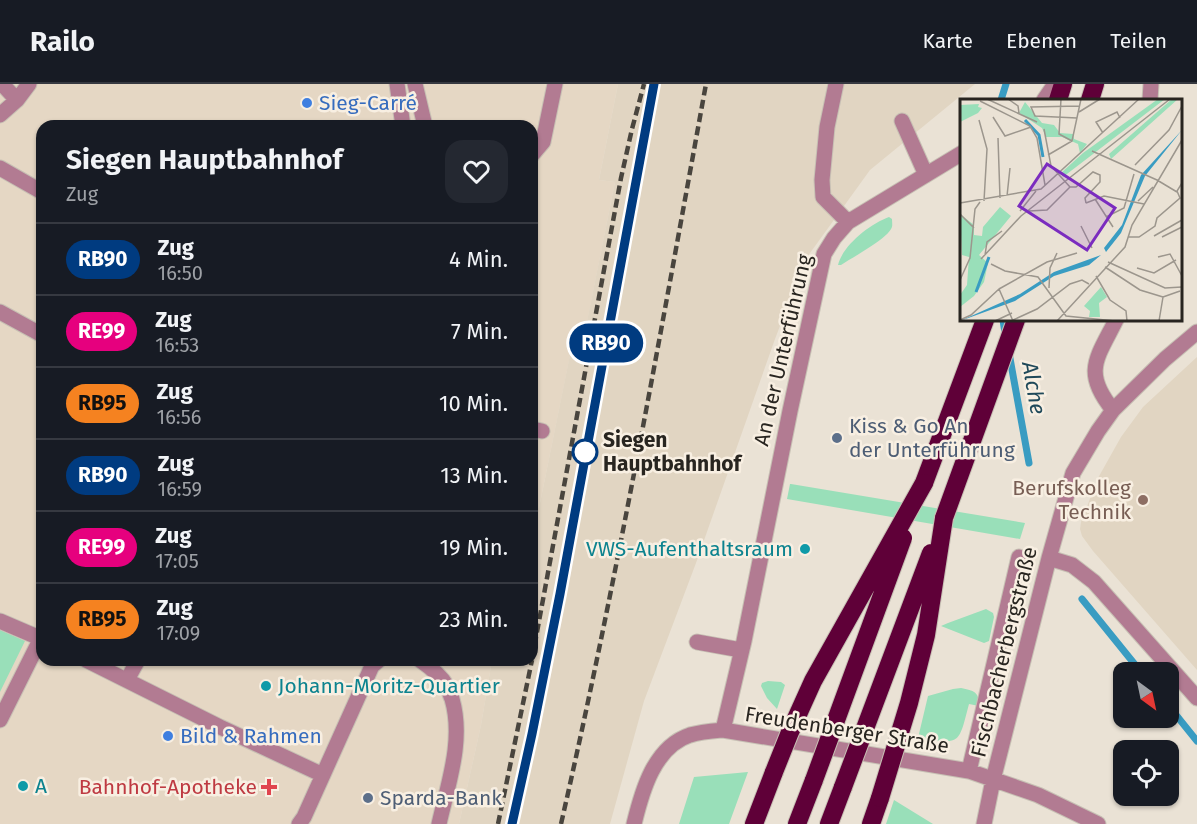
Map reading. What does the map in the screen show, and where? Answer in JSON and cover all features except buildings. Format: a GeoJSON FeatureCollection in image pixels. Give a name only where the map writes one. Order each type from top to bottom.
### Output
{"type":"FeatureCollection","features":[{"type":"Feature","properties":{"kind":"highway"},"geometry":{"type":"LineString","coordinates":[[1058,99],[1063,84]]}},
{"type":"Feature","properties":{"kind":"highway"},"geometry":{"type":"LineString","coordinates":[[1090,99],[1095,84]]}},
{"type":"Feature","properties":{"kind":"highway"},"geometry":{"type":"LineString","coordinates":[[797,824],[985,321]]}},
{"type":"Feature","properties":{"kind":"highway"},"geometry":{"type":"LineString","coordinates":[[829,824],[1016,321]]}},
{"type":"Feature","properties":{"kind":"highway"},"geometry":{"type":"LineString","coordinates":[[754,824],[790,732],[813,681],[924,483]]}},
{"type":"Feature","properties":{"kind":"highway"},"geometry":{"type":"LineString","coordinates":[[871,824],[909,703],[926,635],[944,518]]}},
{"type":"Feature","properties":{"kind":"street"},"geometry":{"type":"LineString","coordinates":[[2,84],[17,99]]}},
{"type":"Feature","properties":{"kind":"street"},"geometry":{"type":"LineString","coordinates":[[0,115],[29,84]]}},
{"type":"Feature","properties":{"kind":"street"},"geometry":{"type":"LineString","coordinates":[[397,84],[402,120]]}},
{"type":"Feature","properties":{"kind":"street"},"geometry":{"type":"LineString","coordinates":[[415,84],[424,120]]}},
{"type":"Feature","properties":{"kind":"street"},"geometry":{"type":"LineString","coordinates":[[538,147],[543,142],[555,84]]}},
{"type":"Feature","properties":{"kind":"street"},"geometry":{"type":"LineString","coordinates":[[836,84],[826,127],[823,196],[848,222]]}},
{"type":"Feature","properties":{"kind":"street"},"geometry":{"type":"LineString","coordinates":[[1045,99],[1055,84]]}},
{"type":"Feature","properties":{"kind":"street"},"geometry":{"type":"LineString","coordinates":[[1150,99],[1151,84]]}},
{"type":"Feature","properties":{"kind":"street"},"geometry":{"type":"LineString","coordinates":[[902,121],[926,175]]}},
{"type":"Feature","properties":{"kind":"street","name":"An der Unterführung"},"geometry":{"type":"LineString","coordinates":[[723,730],[824,254],[848,222],[960,154]]}},
{"type":"Feature","properties":{"kind":"street"},"geometry":{"type":"LineString","coordinates":[[0,168],[36,189]]}},
{"type":"Feature","properties":{"kind":"street"},"geometry":{"type":"LineString","coordinates":[[0,312],[36,332]]}},
{"type":"Feature","properties":{"kind":"street"},"geometry":{"type":"LineString","coordinates":[[1113,410],[1096,383],[1094,374],[1095,364],[1116,321]]}},
{"type":"Feature","properties":{"kind":"street","name":"Fischbacherbergstraße"},"geometry":{"type":"LineString","coordinates":[[984,824],[1049,558],[1073,473],[1113,410],[1165,359],[1197,332]]}},
{"type":"Feature","properties":{"kind":"street"},"geometry":{"type":"LineString","coordinates":[[969,771],[1019,556]]}},
{"type":"Feature","properties":{"kind":"street"},"geometry":{"type":"LineString","coordinates":[[1049,558],[1072,566],[1094,582],[1197,698]]}},
{"type":"Feature","properties":{"kind":"street"},"geometry":{"type":"LineString","coordinates":[[0,621],[36,637]]}},
{"type":"Feature","properties":{"kind":"street"},"geometry":{"type":"LineString","coordinates":[[697,642],[741,650]]}},
{"type":"Feature","properties":{"kind":"street"},"geometry":{"type":"LineString","coordinates":[[0,720],[36,649]]}},
{"type":"Feature","properties":{"kind":"street"},"geometry":{"type":"LineString","coordinates":[[98,666],[322,775]]}},
{"type":"Feature","properties":{"kind":"street"},"geometry":{"type":"LineString","coordinates":[[127,680],[135,666]]}},
{"type":"Feature","properties":{"kind":"street"},"geometry":{"type":"LineString","coordinates":[[299,824],[372,666]]}},
{"type":"Feature","properties":{"kind":"street"},"geometry":{"type":"LineString","coordinates":[[428,666],[448,687],[454,706],[456,733],[455,754],[439,824]]}},
{"type":"Feature","properties":{"kind":"street","name":"Freudenberger Straße"},"geometry":{"type":"LineString","coordinates":[[634,824],[648,779],[662,755],[676,741],[689,735],[723,730],[969,771],[1038,795],[1098,824]]}},
{"type":"Feature","properties":{"kind":"shaded area"},"geometry":{"type":"Polygon","coordinates":[[[0,84],[618,84],[599,180],[615,182],[586,327],[576,326],[539,508],[538,120],[36,120],[36,666],[491,666],[481,725],[459,824],[0,824],[0,84]]]}},
{"type":"Feature","properties":{"kind":"shaded area"},"geometry":{"type":"Polygon","coordinates":[[[618,84],[975,84],[870,170],[805,260],[644,701],[610,824],[459,824],[481,725],[491,666],[538,666],[538,508],[576,325],[586,326],[615,182],[599,180],[618,84]]]}},
{"type":"Feature","properties":{"kind":"shaded area","name":"Berufskolleg Technik"},"geometry":{"type":"Polygon","coordinates":[[[1197,357],[1197,670],[1093,551],[1082,536],[1080,529],[1098,478],[1121,437],[1143,407],[1197,357]]]}},
{"type":"Feature","properties":{"kind":"green space"},"geometry":{"type":"Polygon","coordinates":[[[889,217],[892,219],[892,226],[888,233],[868,248],[838,265],[845,250],[858,236],[889,217]]]}},
{"type":"Feature","properties":{"kind":"green space"},"geometry":{"type":"Polygon","coordinates":[[[790,484],[1025,523],[1020,539],[787,499],[790,484]]]}},
{"type":"Feature","properties":{"kind":"green space"},"geometry":{"type":"Polygon","coordinates":[[[986,609],[993,613],[994,617],[989,641],[984,643],[941,626],[948,623],[986,609]]]}},
{"type":"Feature","properties":{"kind":"green space"},"geometry":{"type":"Polygon","coordinates":[[[0,630],[25,641],[0,692],[0,630]]]}},
{"type":"Feature","properties":{"kind":"green space"},"geometry":{"type":"Polygon","coordinates":[[[781,682],[785,685],[777,709],[767,698],[761,686],[762,683],[781,682]]]}},
{"type":"Feature","properties":{"kind":"green space"},"geometry":{"type":"Polygon","coordinates":[[[961,688],[975,692],[979,706],[969,704],[956,739],[943,741],[918,738],[928,696],[961,688]]]}},
{"type":"Feature","properties":{"kind":"green space"},"geometry":{"type":"Polygon","coordinates":[[[748,772],[729,824],[679,824],[694,777],[748,772]]]}},
{"type":"Feature","properties":{"kind":"green space"},"geometry":{"type":"Polygon","coordinates":[[[894,800],[933,824],[886,824],[894,800]]]}},
{"type":"Feature","properties":{"kind":"waterway","name":"Alche"},"geometry":{"type":"LineString","coordinates":[[1001,99],[1006,84]]}},
{"type":"Feature","properties":{"kind":"waterway","name":"Alche"},"geometry":{"type":"LineString","coordinates":[[1003,321],[1005,333]]}},
{"type":"Feature","properties":{"kind":"waterway","name":"Alche"},"geometry":{"type":"LineString","coordinates":[[1009,353],[1029,463]]}},
{"type":"Feature","properties":{"kind":"waterway","name":"Alche"},"geometry":{"type":"LineString","coordinates":[[1082,599],[1133,662]]}},
{"type":"Feature","properties":{"kind":"waterway","name":"Alche"},"geometry":{"type":"LineString","coordinates":[[1179,719],[1197,741]]}},
{"type":"Feature","properties":{"kind":"railway"},"geometry":{"type":"LineString","coordinates":[[538,627],[621,178],[644,84]]}},
{"type":"Feature","properties":{"kind":"railway"},"geometry":{"type":"LineString","coordinates":[[512,824],[564,570],[654,84]]}},
{"type":"Feature","properties":{"kind":"railway"},"geometry":{"type":"LineString","coordinates":[[561,824],[620,547],[706,84]]}},
{"type":"Feature","properties":{"kind":"railway"},"geometry":{"type":"LineString","coordinates":[[498,824],[531,666]]}},
{"type":"Feature","properties":{"kind":"train","name":"RB90"},"geometry":{"type":"LineString","coordinates":[[512,824],[560,594],[654,84]]}},
{"type":"Feature","properties":{"kind":"place","name":"Sieg-Carré"},"geometry":{"type":"Point","coordinates":[307,103]}},
{"type":"Feature","properties":{"kind":"place","name":"Kiss & Go An der Unterführung"},"geometry":{"type":"Point","coordinates":[837,438]}},
{"type":"Feature","properties":{"kind":"place","name":"Siegen Hauptbahnhof"},"geometry":{"type":"Point","coordinates":[585,452]}},
{"type":"Feature","properties":{"kind":"place","name":"Berufskolleg Technik"},"geometry":{"type":"Point","coordinates":[1143,500]}},
{"type":"Feature","properties":{"kind":"place","name":"VWS-Aufenthaltsraum"},"geometry":{"type":"Point","coordinates":[805,549]}},
{"type":"Feature","properties":{"kind":"place","name":"Johann-Moritz-Quartier"},"geometry":{"type":"Point","coordinates":[266,686]}},
{"type":"Feature","properties":{"kind":"place","name":"Bild & Rahmen"},"geometry":{"type":"Point","coordinates":[168,736]}},
{"type":"Feature","properties":{"kind":"place","name":"A"},"geometry":{"type":"Point","coordinates":[23,786]}},
{"type":"Feature","properties":{"kind":"place","name":"Bahnhof-Apotheke"},"geometry":{"type":"Point","coordinates":[269,787]}},
{"type":"Feature","properties":{"kind":"place","name":"Sparda-Bank"},"geometry":{"type":"Point","coordinates":[368,798]}}]}
